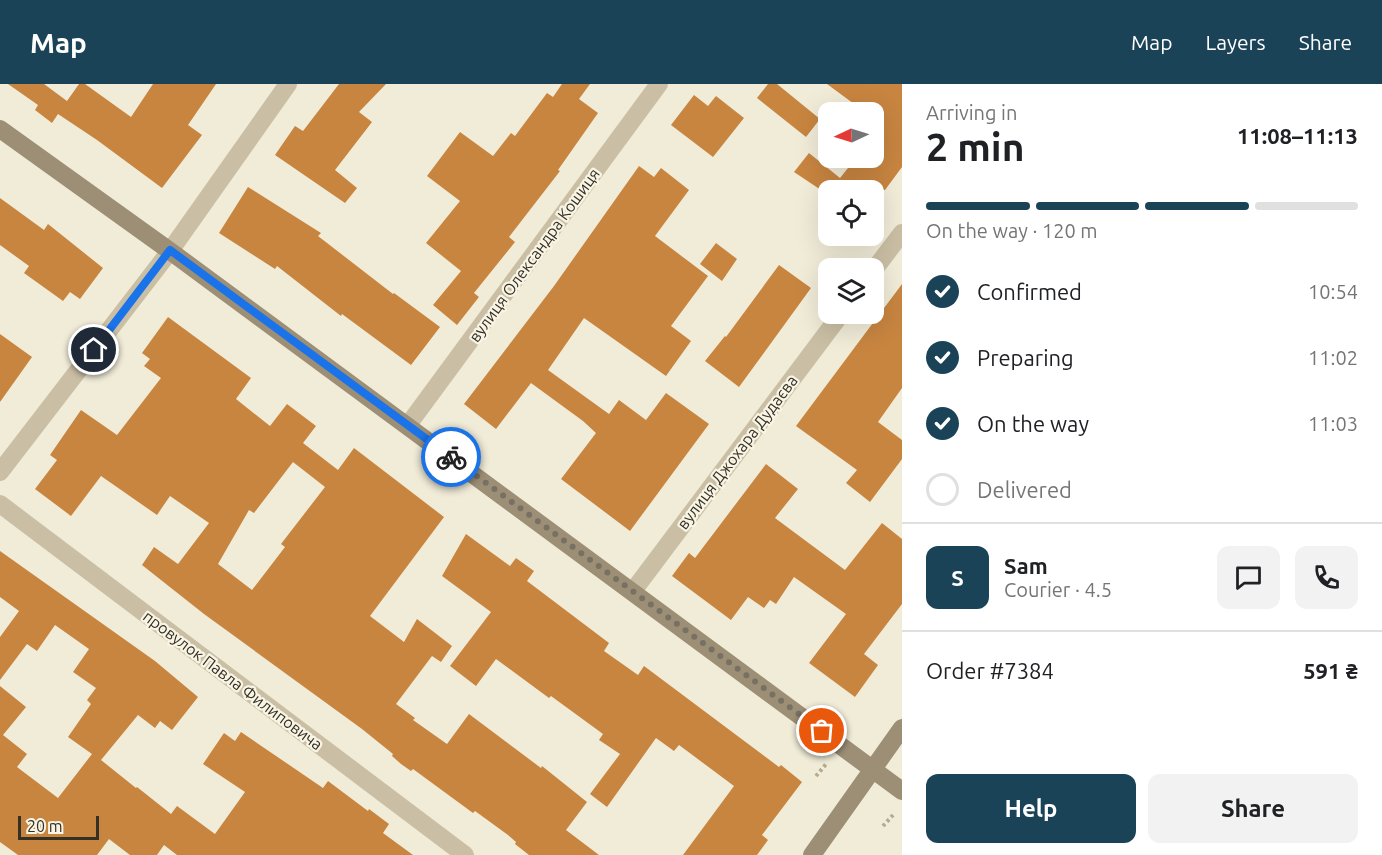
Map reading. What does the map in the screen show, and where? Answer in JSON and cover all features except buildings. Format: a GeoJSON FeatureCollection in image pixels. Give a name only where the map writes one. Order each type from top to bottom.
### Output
{"type":"FeatureCollection","features":[{"type":"Feature","properties":{"kind":"main road"},"geometry":{"type":"LineString","coordinates":[[0,129],[170,250],[902,791]]}},
{"type":"Feature","properties":{"kind":"main road"},"geometry":{"type":"LineString","coordinates":[[812,855],[902,729]]}},
{"type":"Feature","properties":{"kind":"street"},"geometry":{"type":"LineString","coordinates":[[0,472],[170,250],[288,84]]}},
{"type":"Feature","properties":{"kind":"street","name":"вулиця Олександра Кошиця"},"geometry":{"type":"LineString","coordinates":[[408,425],[659,84]]}},
{"type":"Feature","properties":{"kind":"street"},"geometry":{"type":"LineString","coordinates":[[883,258],[902,233]]}},
{"type":"Feature","properties":{"kind":"street","name":"вулиця Джохара Дудаєва"},"geometry":{"type":"LineString","coordinates":[[633,591],[833,324]]}},
{"type":"Feature","properties":{"kind":"street","name":"провулок Павла Филиповича"},"geometry":{"type":"LineString","coordinates":[[0,504],[465,855]]}},
{"type":"Feature","properties":{"kind":"path"},"geometry":{"type":"LineString","coordinates":[[816,776],[828,762]]}},
{"type":"Feature","properties":{"kind":"path"},"geometry":{"type":"LineString","coordinates":[[883,826],[893,814]]}},
{"type":"Feature","properties":{"kind":"way so far"},"geometry":{"type":"LineString","coordinates":[[451,457],[822,731]]}},
{"type":"Feature","properties":{"kind":"route"},"geometry":{"type":"LineString","coordinates":[[94,350],[170,250],[451,457]]}}]}
